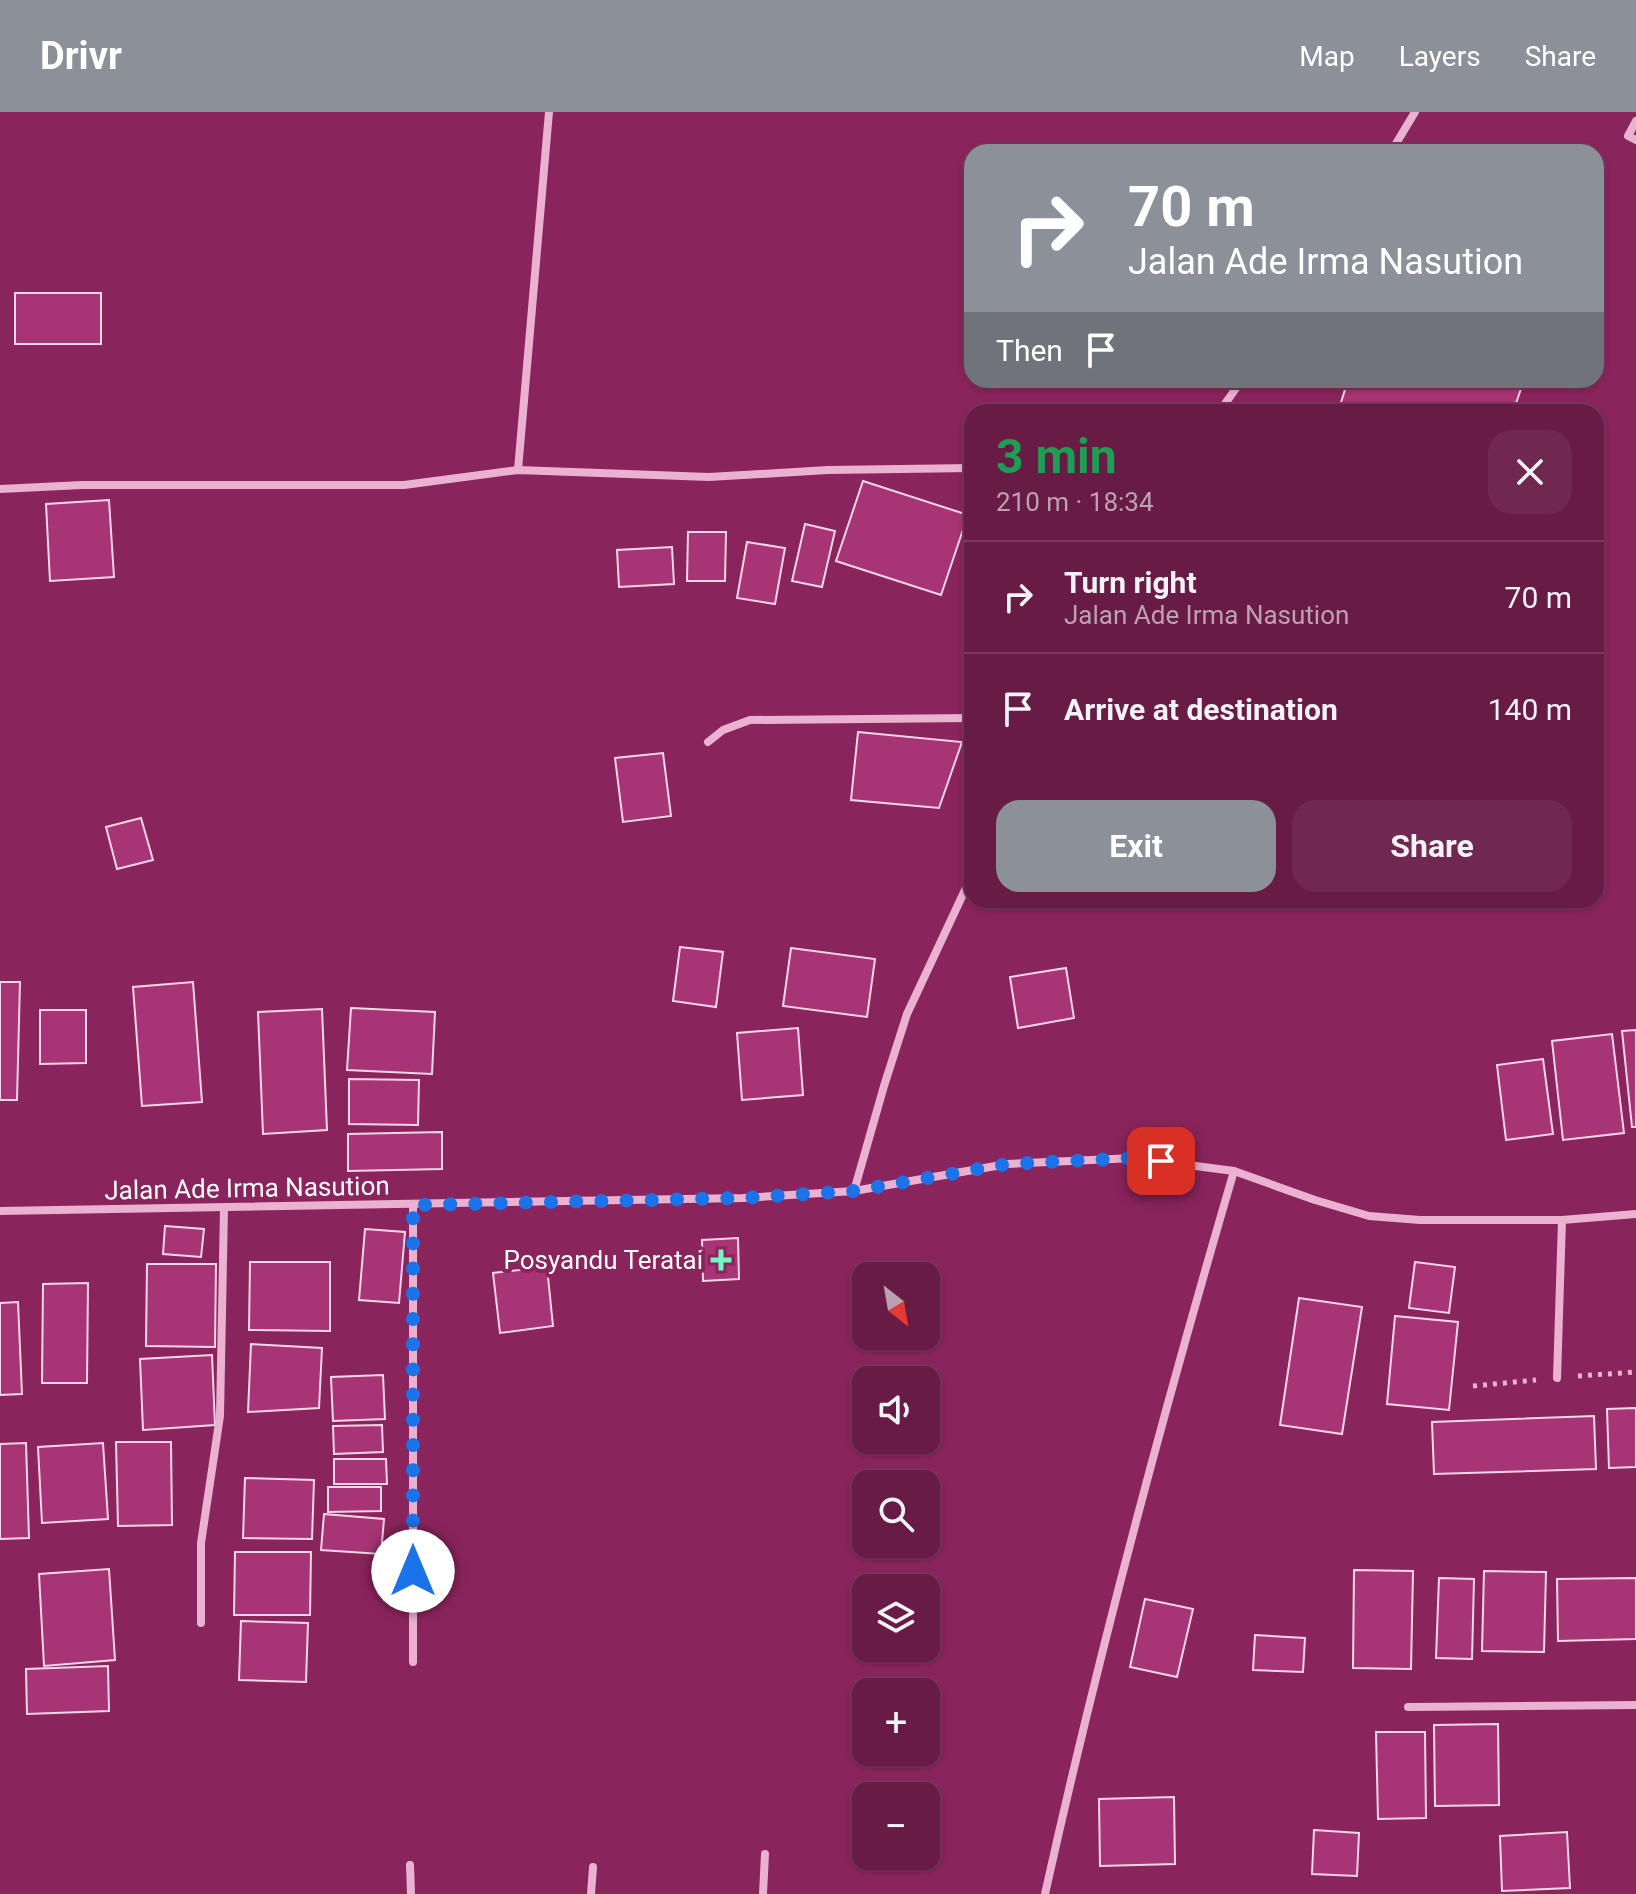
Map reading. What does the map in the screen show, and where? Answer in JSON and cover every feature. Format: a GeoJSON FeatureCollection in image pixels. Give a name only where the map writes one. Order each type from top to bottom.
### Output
{"type":"FeatureCollection","features":[{"type":"Feature","properties":{"kind":"street"},"geometry":{"type":"LineString","coordinates":[[518,470],[549,112]]}},
{"type":"Feature","properties":{"kind":"street"},"geometry":{"type":"LineString","coordinates":[[1396,144],[1415,112]]}},
{"type":"Feature","properties":{"kind":"street"},"geometry":{"type":"LineString","coordinates":[[1636,121],[1628,136],[1636,140]]}},
{"type":"Feature","properties":{"kind":"street"},"geometry":{"type":"LineString","coordinates":[[0,489],[82,485],[404,485],[518,470],[709,477],[828,470],[964,468]]}},
{"type":"Feature","properties":{"kind":"street"},"geometry":{"type":"LineString","coordinates":[[708,742],[723,730],[750,720],[964,718]]}},
{"type":"Feature","properties":{"kind":"street"},"geometry":{"type":"LineString","coordinates":[[854,1191],[907,1014],[964,892]]}},
{"type":"Feature","properties":{"kind":"street","name":"Jalan Ade Irma Nasution"},"geometry":{"type":"LineString","coordinates":[[0,1211],[743,1198],[854,1191],[1007,1164],[1134,1158],[1234,1171],[1369,1216],[1420,1220],[1562,1220],[1636,1214]]}},
{"type":"Feature","properties":{"kind":"street"},"geometry":{"type":"LineString","coordinates":[[1045,1894],[1072,1773],[1165,1408],[1234,1171]]}},
{"type":"Feature","properties":{"kind":"street"},"geometry":{"type":"LineString","coordinates":[[413,1205],[413,1662]]}},
{"type":"Feature","properties":{"kind":"street"},"geometry":{"type":"LineString","coordinates":[[201,1623],[201,1543],[220,1416],[224,1208]]}},
{"type":"Feature","properties":{"kind":"street"},"geometry":{"type":"LineString","coordinates":[[1557,1378],[1562,1220]]}},
{"type":"Feature","properties":{"kind":"street"},"geometry":{"type":"LineString","coordinates":[[1408,1707],[1636,1705]]}},
{"type":"Feature","properties":{"kind":"street"},"geometry":{"type":"LineString","coordinates":[[763,1894],[765,1854]]}},
{"type":"Feature","properties":{"kind":"street"},"geometry":{"type":"LineString","coordinates":[[410,1865],[411,1894]]}},
{"type":"Feature","properties":{"kind":"street"},"geometry":{"type":"LineString","coordinates":[[591,1894],[593,1867]]}},
{"type":"Feature","properties":{"kind":"path"},"geometry":{"type":"LineString","coordinates":[[1473,1386],[1636,1372]]}},
{"type":"Feature","properties":{"kind":"building"},"geometry":{"type":"Polygon","coordinates":[[[15,293],[101,293],[101,344],[15,344],[15,293]]]}},
{"type":"Feature","properties":{"kind":"building"},"geometry":{"type":"Polygon","coordinates":[[[1346,388],[1521,388],[1516,404],[1340,404],[1346,388]]]}},
{"type":"Feature","properties":{"kind":"building"},"geometry":{"type":"Polygon","coordinates":[[[863,481],[964,514],[964,527],[941,595],[836,561],[863,481]]]}},
{"type":"Feature","properties":{"kind":"building"},"geometry":{"type":"Polygon","coordinates":[[[109,500],[114,577],[50,581],[46,504],[109,500]]]}},
{"type":"Feature","properties":{"kind":"building"},"geometry":{"type":"Polygon","coordinates":[[[805,524],[835,531],[822,587],[792,581],[805,524]]]}},
{"type":"Feature","properties":{"kind":"building"},"geometry":{"type":"Polygon","coordinates":[[[688,532],[726,532],[725,581],[687,581],[688,532]]]}},
{"type":"Feature","properties":{"kind":"building"},"geometry":{"type":"Polygon","coordinates":[[[747,542],[785,548],[775,604],[737,598],[747,542]]]}},
{"type":"Feature","properties":{"kind":"building"},"geometry":{"type":"Polygon","coordinates":[[[672,547],[674,584],[619,587],[617,550],[672,547]]]}},
{"type":"Feature","properties":{"kind":"building"},"geometry":{"type":"Polygon","coordinates":[[[858,732],[962,742],[939,808],[851,800],[858,732]]]}},
{"type":"Feature","properties":{"kind":"building"},"geometry":{"type":"Polygon","coordinates":[[[663,753],[671,816],[623,822],[615,758],[663,753]]]}},
{"type":"Feature","properties":{"kind":"building"},"geometry":{"type":"Polygon","coordinates":[[[141,818],[153,860],[117,869],[106,827],[141,818]]]}},
{"type":"Feature","properties":{"kind":"building"},"geometry":{"type":"Polygon","coordinates":[[[680,947],[723,952],[716,1007],[673,1001],[680,947]]]}},
{"type":"Feature","properties":{"kind":"building"},"geometry":{"type":"Polygon","coordinates":[[[791,948],[875,959],[867,1017],[783,1006],[791,948]]]}},
{"type":"Feature","properties":{"kind":"building"},"geometry":{"type":"Polygon","coordinates":[[[1066,968],[1074,1018],[1018,1028],[1010,977],[1066,968]]]}},
{"type":"Feature","properties":{"kind":"building"},"geometry":{"type":"Polygon","coordinates":[[[0,982],[20,982],[17,1100],[0,1100],[0,982]]]}},
{"type":"Feature","properties":{"kind":"building"},"geometry":{"type":"Polygon","coordinates":[[[193,982],[202,1102],[142,1106],[133,987],[193,982]]]}},
{"type":"Feature","properties":{"kind":"building"},"geometry":{"type":"Polygon","coordinates":[[[351,1008],[435,1012],[432,1074],[347,1070],[351,1008]]]}},
{"type":"Feature","properties":{"kind":"building"},"geometry":{"type":"Polygon","coordinates":[[[322,1009],[327,1130],[263,1134],[258,1012],[322,1009]]]}},
{"type":"Feature","properties":{"kind":"building"},"geometry":{"type":"Polygon","coordinates":[[[40,1010],[86,1010],[86,1063],[40,1064],[40,1010]]]}},
{"type":"Feature","properties":{"kind":"building"},"geometry":{"type":"Polygon","coordinates":[[[798,1028],[803,1095],[742,1100],[737,1033],[798,1028]]]}},
{"type":"Feature","properties":{"kind":"building"},"geometry":{"type":"Polygon","coordinates":[[[1636,1030],[1636,1127],[1632,1127],[1622,1031],[1636,1030]]]}},
{"type":"Feature","properties":{"kind":"building"},"geometry":{"type":"Polygon","coordinates":[[[1612,1034],[1624,1133],[1563,1140],[1552,1041],[1612,1034]]]}},
{"type":"Feature","properties":{"kind":"building"},"geometry":{"type":"Polygon","coordinates":[[[1543,1059],[1553,1134],[1506,1140],[1497,1065],[1543,1059]]]}},
{"type":"Feature","properties":{"kind":"building"},"geometry":{"type":"Polygon","coordinates":[[[349,1079],[419,1080],[418,1125],[349,1124],[349,1079]]]}},
{"type":"Feature","properties":{"kind":"building"},"geometry":{"type":"Polygon","coordinates":[[[442,1132],[442,1169],[348,1171],[348,1134],[442,1132]]]}},
{"type":"Feature","properties":{"kind":"building"},"geometry":{"type":"Polygon","coordinates":[[[165,1226],[204,1229],[201,1257],[163,1254],[165,1226]]]}},
{"type":"Feature","properties":{"kind":"building"},"geometry":{"type":"Polygon","coordinates":[[[365,1229],[405,1232],[399,1303],[359,1300],[365,1229]]]}},
{"type":"Feature","properties":{"kind":"building","name":"Posyandu Teratai"},"geometry":{"type":"Polygon","coordinates":[[[738,1238],[739,1279],[703,1281],[702,1240],[738,1238]]]}},
{"type":"Feature","properties":{"kind":"building"},"geometry":{"type":"Polygon","coordinates":[[[250,1262],[330,1262],[330,1331],[249,1330],[250,1262]]]}},
{"type":"Feature","properties":{"kind":"building"},"geometry":{"type":"Polygon","coordinates":[[[1415,1262],[1455,1267],[1449,1313],[1409,1308],[1415,1262]]]}},
{"type":"Feature","properties":{"kind":"building"},"geometry":{"type":"Polygon","coordinates":[[[147,1264],[216,1264],[215,1347],[146,1346],[147,1264]]]}},
{"type":"Feature","properties":{"kind":"building"},"geometry":{"type":"Polygon","coordinates":[[[547,1267],[553,1326],[500,1333],[493,1273],[547,1267]]]}},
{"type":"Feature","properties":{"kind":"building"},"geometry":{"type":"Polygon","coordinates":[[[88,1283],[87,1383],[42,1383],[43,1284],[88,1283]]]}},
{"type":"Feature","properties":{"kind":"building"},"geometry":{"type":"Polygon","coordinates":[[[1299,1298],[1362,1307],[1342,1434],[1280,1425],[1299,1298]]]}},
{"type":"Feature","properties":{"kind":"building"},"geometry":{"type":"Polygon","coordinates":[[[18,1302],[22,1394],[0,1395],[0,1303],[18,1302]]]}},
{"type":"Feature","properties":{"kind":"building"},"geometry":{"type":"Polygon","coordinates":[[[1395,1316],[1458,1322],[1449,1410],[1387,1404],[1395,1316]]]}},
{"type":"Feature","properties":{"kind":"building"},"geometry":{"type":"Polygon","coordinates":[[[251,1344],[322,1348],[319,1408],[248,1412],[251,1344]]]}},
{"type":"Feature","properties":{"kind":"building"},"geometry":{"type":"Polygon","coordinates":[[[212,1355],[215,1425],[143,1430],[140,1359],[212,1355]]]}},
{"type":"Feature","properties":{"kind":"building"},"geometry":{"type":"Polygon","coordinates":[[[383,1375],[385,1419],[333,1421],[331,1377],[383,1375]]]}},
{"type":"Feature","properties":{"kind":"building"},"geometry":{"type":"Polygon","coordinates":[[[1636,1408],[1636,1467],[1609,1468],[1607,1409],[1636,1408]]]}},
{"type":"Feature","properties":{"kind":"building"},"geometry":{"type":"Polygon","coordinates":[[[1594,1416],[1596,1469],[1434,1474],[1432,1422],[1594,1416]]]}},
{"type":"Feature","properties":{"kind":"building"},"geometry":{"type":"Polygon","coordinates":[[[382,1425],[383,1452],[334,1454],[333,1426],[382,1425]]]}},
{"type":"Feature","properties":{"kind":"building"},"geometry":{"type":"Polygon","coordinates":[[[116,1442],[171,1442],[172,1525],[118,1526],[116,1442]]]}},
{"type":"Feature","properties":{"kind":"building"},"geometry":{"type":"Polygon","coordinates":[[[26,1443],[29,1538],[0,1539],[0,1444],[26,1443]]]}},
{"type":"Feature","properties":{"kind":"building"},"geometry":{"type":"Polygon","coordinates":[[[103,1443],[108,1519],[42,1523],[38,1447],[103,1443]]]}},
{"type":"Feature","properties":{"kind":"building"},"geometry":{"type":"Polygon","coordinates":[[[334,1459],[386,1459],[387,1484],[334,1484],[334,1459]]]}},
{"type":"Feature","properties":{"kind":"building"},"geometry":{"type":"Polygon","coordinates":[[[245,1478],[314,1480],[312,1539],[243,1538],[245,1478]]]}},
{"type":"Feature","properties":{"kind":"building"},"geometry":{"type":"Polygon","coordinates":[[[328,1487],[381,1487],[381,1511],[328,1512],[328,1487]]]}},
{"type":"Feature","properties":{"kind":"building"},"geometry":{"type":"Polygon","coordinates":[[[324,1514],[384,1519],[381,1554],[321,1550],[324,1514]]]}},
{"type":"Feature","properties":{"kind":"building"},"geometry":{"type":"Polygon","coordinates":[[[235,1552],[311,1552],[310,1615],[234,1615],[235,1552]]]}},
{"type":"Feature","properties":{"kind":"building"},"geometry":{"type":"Polygon","coordinates":[[[109,1569],[115,1660],[44,1666],[39,1574],[109,1569]]]}},
{"type":"Feature","properties":{"kind":"building"},"geometry":{"type":"Polygon","coordinates":[[[1354,1570],[1413,1571],[1411,1669],[1353,1668],[1354,1570]]]}},
{"type":"Feature","properties":{"kind":"building"},"geometry":{"type":"Polygon","coordinates":[[[1484,1571],[1546,1572],[1544,1652],[1482,1651],[1484,1571]]]}},
{"type":"Feature","properties":{"kind":"building"},"geometry":{"type":"Polygon","coordinates":[[[1439,1578],[1474,1579],[1472,1659],[1436,1658],[1439,1578]]]}},
{"type":"Feature","properties":{"kind":"building"},"geometry":{"type":"Polygon","coordinates":[[[1636,1578],[1636,1639],[1558,1641],[1557,1579],[1636,1578]]]}},
{"type":"Feature","properties":{"kind":"building"},"geometry":{"type":"Polygon","coordinates":[[[1145,1599],[1193,1609],[1177,1677],[1130,1667],[1145,1599]]]}},
{"type":"Feature","properties":{"kind":"building"},"geometry":{"type":"Polygon","coordinates":[[[241,1621],[308,1623],[306,1682],[239,1680],[241,1621]]]}},
{"type":"Feature","properties":{"kind":"building"},"geometry":{"type":"Polygon","coordinates":[[[1255,1635],[1305,1638],[1303,1672],[1253,1670],[1255,1635]]]}},
{"type":"Feature","properties":{"kind":"building"},"geometry":{"type":"Polygon","coordinates":[[[108,1666],[109,1711],[27,1714],[26,1669],[108,1666]]]}},
{"type":"Feature","properties":{"kind":"building"},"geometry":{"type":"Polygon","coordinates":[[[1498,1724],[1499,1805],[1435,1806],[1434,1725],[1498,1724]]]}},
{"type":"Feature","properties":{"kind":"building"},"geometry":{"type":"Polygon","coordinates":[[[1376,1732],[1425,1732],[1426,1818],[1378,1819],[1376,1732]]]}},
{"type":"Feature","properties":{"kind":"building"},"geometry":{"type":"Polygon","coordinates":[[[1174,1797],[1175,1864],[1100,1866],[1099,1799],[1174,1797]]]}},
{"type":"Feature","properties":{"kind":"building"},"geometry":{"type":"Polygon","coordinates":[[[1314,1830],[1359,1833],[1357,1876],[1312,1874],[1314,1830]]]}},
{"type":"Feature","properties":{"kind":"building"},"geometry":{"type":"Polygon","coordinates":[[[1567,1832],[1570,1888],[1502,1891],[1500,1836],[1567,1832]]]}},
{"type":"Feature","properties":{"kind":"place","name":"Posyandu Teratai"},"geometry":{"type":"Point","coordinates":[721,1260]}},
{"type":"Feature","properties":{"kind":"route"},"geometry":{"type":"LineString","coordinates":[[413,1571],[413,1205],[743,1198],[854,1191],[1007,1164],[1134,1158],[1161,1161]]}}]}
